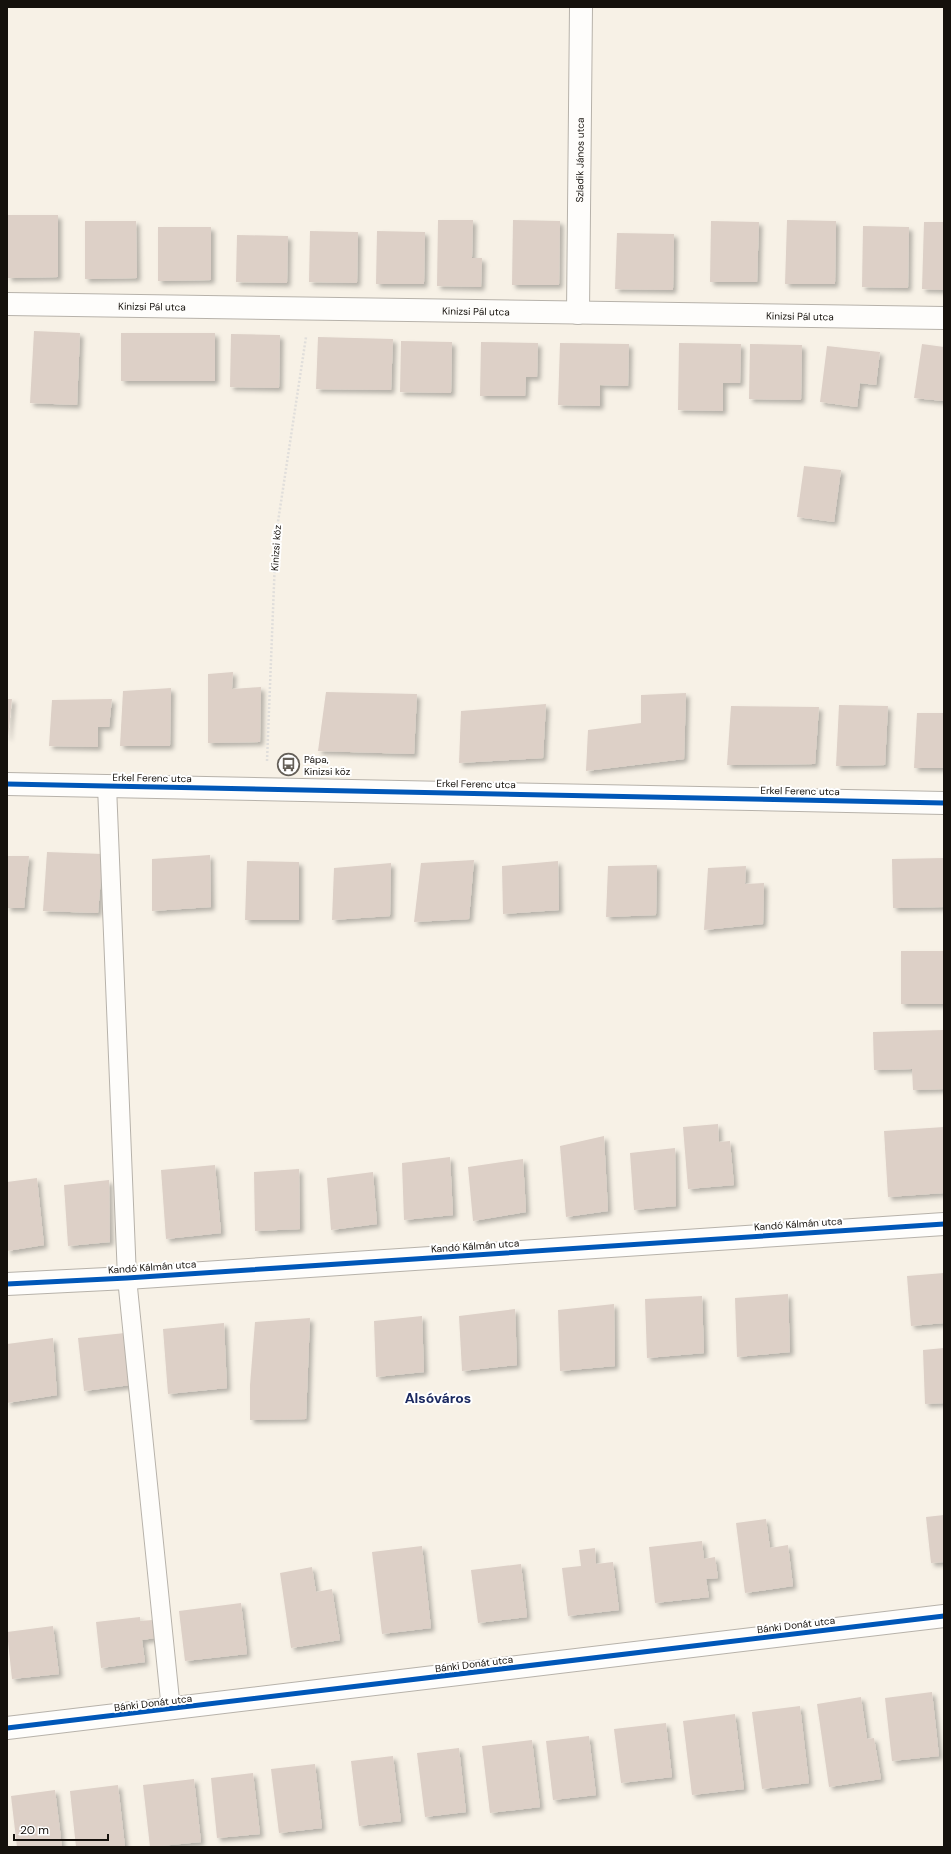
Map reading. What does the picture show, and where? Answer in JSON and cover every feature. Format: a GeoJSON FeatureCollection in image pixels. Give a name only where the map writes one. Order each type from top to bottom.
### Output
{"type":"FeatureCollection","features":[{"type":"Feature","properties":{"kind":"street","name":"Szladik János utca"},"geometry":{"type":"LineString","coordinates":[[578,313],[581,7]]}},
{"type":"Feature","properties":{"kind":"street","name":"Kinizsi Pál utca"},"geometry":{"type":"LineString","coordinates":[[7,304],[944,318]]}},
{"type":"Feature","properties":{"kind":"street","name":"Erkel Ferenc utca"},"geometry":{"type":"LineString","coordinates":[[7,784],[944,802]]}},
{"type":"Feature","properties":{"kind":"street","name":"Kandó Kálmán utca"},"geometry":{"type":"LineString","coordinates":[[7,1284],[127,1278],[944,1224]]}},
{"type":"Feature","properties":{"kind":"street","name":"Bánki Donát utca"},"geometry":{"type":"LineString","coordinates":[[7,1728],[171,1710],[944,1616]]}},
{"type":"Feature","properties":{"kind":"lane"},"geometry":{"type":"LineString","coordinates":[[107,786],[127,1278],[171,1710]]}},
{"type":"Feature","properties":{"kind":"building"},"geometry":{"type":"Polygon","coordinates":[[[7,215],[58,215],[58,277],[8,278],[7,215]]]}},
{"type":"Feature","properties":{"kind":"building"},"geometry":{"type":"Polygon","coordinates":[[[438,220],[473,220],[472,258],[482,258],[481,287],[437,286],[438,220]]]}},
{"type":"Feature","properties":{"kind":"building"},"geometry":{"type":"Polygon","coordinates":[[[513,220],[560,221],[559,285],[512,285],[513,220]]]}},
{"type":"Feature","properties":{"kind":"building"},"geometry":{"type":"Polygon","coordinates":[[[787,220],[836,221],[835,284],[785,284],[787,220]]]}},
{"type":"Feature","properties":{"kind":"building"},"geometry":{"type":"Polygon","coordinates":[[[85,221],[136,221],[137,278],[85,279],[85,221]]]}},
{"type":"Feature","properties":{"kind":"building"},"geometry":{"type":"Polygon","coordinates":[[[711,221],[759,222],[757,282],[710,282],[711,221]]]}},
{"type":"Feature","properties":{"kind":"building"},"geometry":{"type":"Polygon","coordinates":[[[924,222],[944,222],[944,290],[922,289],[924,222]]]}},
{"type":"Feature","properties":{"kind":"building"},"geometry":{"type":"Polygon","coordinates":[[[863,226],[909,227],[908,288],[862,287],[863,226]]]}},
{"type":"Feature","properties":{"kind":"building"},"geometry":{"type":"Polygon","coordinates":[[[158,227],[211,227],[211,280],[158,281],[158,227]]]}},
{"type":"Feature","properties":{"kind":"building"},"geometry":{"type":"Polygon","coordinates":[[[310,231],[358,232],[357,283],[309,282],[310,231]]]}},
{"type":"Feature","properties":{"kind":"building"},"geometry":{"type":"Polygon","coordinates":[[[377,231],[425,232],[424,284],[376,284],[377,231]]]}},
{"type":"Feature","properties":{"kind":"building"},"geometry":{"type":"Polygon","coordinates":[[[617,233],[674,234],[673,290],[615,289],[617,233]]]}},
{"type":"Feature","properties":{"kind":"building"},"geometry":{"type":"Polygon","coordinates":[[[237,235],[288,236],[287,283],[236,282],[237,235]]]}},
{"type":"Feature","properties":{"kind":"building"},"geometry":{"type":"Polygon","coordinates":[[[34,331],[80,333],[77,405],[30,403],[34,331]]]}},
{"type":"Feature","properties":{"kind":"building"},"geometry":{"type":"Polygon","coordinates":[[[121,333],[215,333],[215,381],[121,381],[121,333]]]}},
{"type":"Feature","properties":{"kind":"building"},"geometry":{"type":"Polygon","coordinates":[[[231,334],[280,335],[279,388],[230,387],[231,334]]]}},
{"type":"Feature","properties":{"kind":"building"},"geometry":{"type":"Polygon","coordinates":[[[318,337],[393,339],[391,390],[316,389],[318,337]]]}},
{"type":"Feature","properties":{"kind":"building"},"geometry":{"type":"Polygon","coordinates":[[[401,341],[452,342],[451,393],[400,392],[401,341]]]}},
{"type":"Feature","properties":{"kind":"building"},"geometry":{"type":"Polygon","coordinates":[[[481,342],[538,343],[537,377],[526,377],[525,396],[480,396],[481,342]]]}},
{"type":"Feature","properties":{"kind":"building"},"geometry":{"type":"Polygon","coordinates":[[[560,343],[629,344],[628,386],[600,385],[600,406],[558,405],[560,343]]]}},
{"type":"Feature","properties":{"kind":"building"},"geometry":{"type":"Polygon","coordinates":[[[679,343],[741,344],[740,383],[723,383],[723,411],[678,410],[679,343]]]}},
{"type":"Feature","properties":{"kind":"building"},"geometry":{"type":"Polygon","coordinates":[[[750,344],[802,345],[801,400],[749,399],[750,344]]]}},
{"type":"Feature","properties":{"kind":"building"},"geometry":{"type":"Polygon","coordinates":[[[922,344],[944,347],[944,401],[914,398],[922,344]]]}},
{"type":"Feature","properties":{"kind":"building"},"geometry":{"type":"Polygon","coordinates":[[[827,346],[880,352],[876,385],[860,383],[857,407],[820,402],[827,346]]]}},
{"type":"Feature","properties":{"kind":"building"},"geometry":{"type":"Polygon","coordinates":[[[804,466],[841,470],[834,522],[797,517],[804,466]]]}},
{"type":"Feature","properties":{"kind":"building"},"geometry":{"type":"Polygon","coordinates":[[[233,672],[232,689],[261,687],[260,742],[208,743],[208,674],[233,672]]]}},
{"type":"Feature","properties":{"kind":"building"},"geometry":{"type":"Polygon","coordinates":[[[171,688],[170,746],[120,746],[123,691],[171,688]]]}},
{"type":"Feature","properties":{"kind":"building"},"geometry":{"type":"Polygon","coordinates":[[[326,692],[417,694],[414,754],[318,751],[326,692]]]}},
{"type":"Feature","properties":{"kind":"building"},"geometry":{"type":"Polygon","coordinates":[[[686,693],[684,759],[586,771],[588,730],[641,723],[641,695],[686,693]]]}},
{"type":"Feature","properties":{"kind":"building"},"geometry":{"type":"Polygon","coordinates":[[[7,699],[12,699],[8,737],[7,737],[7,699]]]}},
{"type":"Feature","properties":{"kind":"building"},"geometry":{"type":"Polygon","coordinates":[[[112,699],[109,727],[98,727],[98,747],[49,746],[52,700],[112,699]]]}},
{"type":"Feature","properties":{"kind":"building"},"geometry":{"type":"Polygon","coordinates":[[[546,704],[543,758],[459,763],[461,711],[546,704]]]}},
{"type":"Feature","properties":{"kind":"building"},"geometry":{"type":"Polygon","coordinates":[[[839,705],[888,706],[885,765],[836,766],[839,705]]]}},
{"type":"Feature","properties":{"kind":"building"},"geometry":{"type":"Polygon","coordinates":[[[731,706],[819,707],[815,764],[727,765],[731,706]]]}},
{"type":"Feature","properties":{"kind":"building"},"geometry":{"type":"Polygon","coordinates":[[[917,713],[944,713],[944,768],[914,768],[917,713]]]}},
{"type":"Feature","properties":{"kind":"building"},"geometry":{"type":"Polygon","coordinates":[[[47,852],[103,854],[98,913],[43,911],[47,852]]]}},
{"type":"Feature","properties":{"kind":"building"},"geometry":{"type":"Polygon","coordinates":[[[210,855],[211,907],[152,911],[152,859],[210,855]]]}},
{"type":"Feature","properties":{"kind":"building"},"geometry":{"type":"Polygon","coordinates":[[[7,856],[29,856],[24,908],[7,908],[7,856]]]}},
{"type":"Feature","properties":{"kind":"building"},"geometry":{"type":"Polygon","coordinates":[[[944,858],[944,907],[893,908],[892,859],[944,858]]]}},
{"type":"Feature","properties":{"kind":"building"},"geometry":{"type":"Polygon","coordinates":[[[474,860],[469,919],[414,922],[421,863],[474,860]]]}},
{"type":"Feature","properties":{"kind":"building"},"geometry":{"type":"Polygon","coordinates":[[[247,861],[299,862],[299,920],[245,920],[247,861]]]}},
{"type":"Feature","properties":{"kind":"building"},"geometry":{"type":"Polygon","coordinates":[[[558,861],[559,910],[503,914],[502,866],[558,861]]]}},
{"type":"Feature","properties":{"kind":"building"},"geometry":{"type":"Polygon","coordinates":[[[391,863],[390,916],[332,920],[334,868],[391,863]]]}},
{"type":"Feature","properties":{"kind":"building"},"geometry":{"type":"Polygon","coordinates":[[[657,865],[656,915],[606,917],[608,866],[657,865]]]}},
{"type":"Feature","properties":{"kind":"building"},"geometry":{"type":"Polygon","coordinates":[[[746,866],[745,884],[764,883],[763,924],[704,930],[708,868],[746,866]]]}},
{"type":"Feature","properties":{"kind":"building"},"geometry":{"type":"Polygon","coordinates":[[[901,951],[944,951],[944,1004],[901,1004],[901,951]]]}},
{"type":"Feature","properties":{"kind":"building"},"geometry":{"type":"Polygon","coordinates":[[[944,1030],[944,1089],[913,1090],[912,1069],[874,1070],[873,1032],[944,1030]]]}},
{"type":"Feature","properties":{"kind":"building"},"geometry":{"type":"Polygon","coordinates":[[[718,1124],[719,1142],[730,1141],[734,1185],[688,1189],[683,1127],[718,1124]]]}},
{"type":"Feature","properties":{"kind":"building"},"geometry":{"type":"Polygon","coordinates":[[[944,1127],[944,1193],[888,1197],[884,1131],[944,1127]]]}},
{"type":"Feature","properties":{"kind":"building"},"geometry":{"type":"Polygon","coordinates":[[[604,1136],[608,1211],[566,1217],[560,1146],[604,1136]]]}},
{"type":"Feature","properties":{"kind":"building"},"geometry":{"type":"Polygon","coordinates":[[[675,1148],[676,1206],[634,1210],[630,1153],[675,1148]]]}},
{"type":"Feature","properties":{"kind":"building"},"geometry":{"type":"Polygon","coordinates":[[[450,1157],[453,1215],[404,1220],[402,1163],[450,1157]]]}},
{"type":"Feature","properties":{"kind":"building"},"geometry":{"type":"Polygon","coordinates":[[[523,1159],[526,1212],[473,1221],[468,1167],[523,1159]]]}},
{"type":"Feature","properties":{"kind":"building"},"geometry":{"type":"Polygon","coordinates":[[[215,1165],[221,1233],[166,1239],[161,1170],[215,1165]]]}},
{"type":"Feature","properties":{"kind":"building"},"geometry":{"type":"Polygon","coordinates":[[[299,1169],[300,1229],[255,1231],[254,1172],[299,1169]]]}},
{"type":"Feature","properties":{"kind":"building"},"geometry":{"type":"Polygon","coordinates":[[[373,1172],[377,1224],[331,1230],[327,1178],[373,1172]]]}},
{"type":"Feature","properties":{"kind":"building"},"geometry":{"type":"Polygon","coordinates":[[[37,1178],[44,1245],[7,1251],[7,1182],[37,1178]]]}},
{"type":"Feature","properties":{"kind":"building"},"geometry":{"type":"Polygon","coordinates":[[[109,1180],[110,1242],[68,1246],[64,1185],[109,1180]]]}},
{"type":"Feature","properties":{"kind":"building"},"geometry":{"type":"Polygon","coordinates":[[[944,1273],[944,1323],[911,1326],[907,1276],[944,1273]]]}},
{"type":"Feature","properties":{"kind":"building"},"geometry":{"type":"Polygon","coordinates":[[[788,1294],[790,1352],[737,1357],[735,1298],[788,1294]]]}},
{"type":"Feature","properties":{"kind":"building"},"geometry":{"type":"Polygon","coordinates":[[[702,1296],[704,1353],[647,1358],[645,1299],[702,1296]]]}},
{"type":"Feature","properties":{"kind":"building"},"geometry":{"type":"Polygon","coordinates":[[[614,1304],[615,1366],[560,1371],[558,1310],[614,1304]]]}},
{"type":"Feature","properties":{"kind":"building"},"geometry":{"type":"Polygon","coordinates":[[[515,1309],[517,1365],[462,1371],[459,1316],[515,1309]]]}},
{"type":"Feature","properties":{"kind":"building"},"geometry":{"type":"Polygon","coordinates":[[[422,1316],[424,1372],[376,1377],[374,1321],[422,1316]]]}},
{"type":"Feature","properties":{"kind":"building"},"geometry":{"type":"Polygon","coordinates":[[[310,1318],[306,1419],[250,1420],[250,1385],[255,1322],[310,1318]]]}},
{"type":"Feature","properties":{"kind":"building"},"geometry":{"type":"Polygon","coordinates":[[[224,1323],[227,1388],[168,1394],[163,1329],[224,1323]]]}},
{"type":"Feature","properties":{"kind":"building"},"geometry":{"type":"Polygon","coordinates":[[[125,1333],[131,1385],[84,1391],[78,1338],[125,1333]]]}},
{"type":"Feature","properties":{"kind":"building"},"geometry":{"type":"Polygon","coordinates":[[[53,1338],[57,1395],[7,1403],[7,1344],[53,1338]]]}},
{"type":"Feature","properties":{"kind":"building"},"geometry":{"type":"Polygon","coordinates":[[[944,1348],[944,1403],[925,1404],[923,1350],[944,1348]]]}},
{"type":"Feature","properties":{"kind":"building"},"geometry":{"type":"Polygon","coordinates":[[[944,1515],[944,1562],[931,1563],[926,1517],[944,1515]]]}},
{"type":"Feature","properties":{"kind":"building"},"geometry":{"type":"Polygon","coordinates":[[[766,1519],[770,1548],[788,1545],[793,1586],[745,1593],[736,1523],[766,1519]]]}},
{"type":"Feature","properties":{"kind":"building"},"geometry":{"type":"Polygon","coordinates":[[[702,1541],[704,1559],[715,1557],[718,1578],[706,1579],[709,1597],[655,1603],[649,1547],[702,1541]]]}},
{"type":"Feature","properties":{"kind":"building"},"geometry":{"type":"Polygon","coordinates":[[[422,1546],[431,1628],[382,1634],[372,1552],[422,1546]]]}},
{"type":"Feature","properties":{"kind":"building"},"geometry":{"type":"Polygon","coordinates":[[[595,1548],[596,1564],[613,1562],[619,1610],[568,1616],[562,1568],[581,1566],[579,1550],[595,1548]]]}},
{"type":"Feature","properties":{"kind":"building"},"geometry":{"type":"Polygon","coordinates":[[[521,1564],[527,1617],[478,1623],[471,1570],[521,1564]]]}},
{"type":"Feature","properties":{"kind":"building"},"geometry":{"type":"Polygon","coordinates":[[[312,1567],[316,1592],[332,1589],[340,1640],[291,1648],[280,1573],[312,1567]]]}},
{"type":"Feature","properties":{"kind":"building"},"geometry":{"type":"Polygon","coordinates":[[[241,1603],[247,1654],[185,1661],[179,1611],[241,1603]]]}},
{"type":"Feature","properties":{"kind":"building"},"geometry":{"type":"Polygon","coordinates":[[[140,1617],[140,1621],[153,1620],[155,1638],[142,1640],[145,1662],[101,1668],[96,1622],[140,1617]]]}},
{"type":"Feature","properties":{"kind":"building"},"geometry":{"type":"Polygon","coordinates":[[[53,1626],[59,1674],[12,1679],[7,1632],[53,1626]]]}},
{"type":"Feature","properties":{"kind":"building"},"geometry":{"type":"Polygon","coordinates":[[[932,1692],[939,1756],[892,1761],[885,1698],[932,1692]]]}},
{"type":"Feature","properties":{"kind":"building"},"geometry":{"type":"Polygon","coordinates":[[[861,1697],[867,1739],[874,1738],[881,1779],[829,1787],[817,1704],[861,1697]]]}},
{"type":"Feature","properties":{"kind":"building"},"geometry":{"type":"Polygon","coordinates":[[[800,1706],[809,1783],[762,1789],[752,1712],[800,1706]]]}},
{"type":"Feature","properties":{"kind":"building"},"geometry":{"type":"Polygon","coordinates":[[[735,1714],[744,1789],[692,1795],[683,1721],[735,1714]]]}},
{"type":"Feature","properties":{"kind":"building"},"geometry":{"type":"Polygon","coordinates":[[[666,1723],[672,1777],[621,1783],[614,1729],[666,1723]]]}},
{"type":"Feature","properties":{"kind":"building"},"geometry":{"type":"Polygon","coordinates":[[[589,1736],[596,1795],[553,1800],[546,1741],[589,1736]]]}},
{"type":"Feature","properties":{"kind":"building"},"geometry":{"type":"Polygon","coordinates":[[[532,1740],[540,1807],[490,1813],[482,1746],[532,1740]]]}},
{"type":"Feature","properties":{"kind":"building"},"geometry":{"type":"Polygon","coordinates":[[[459,1748],[466,1812],[425,1817],[417,1753],[459,1748]]]}},
{"type":"Feature","properties":{"kind":"building"},"geometry":{"type":"Polygon","coordinates":[[[393,1756],[401,1821],[359,1826],[351,1761],[393,1756]]]}},
{"type":"Feature","properties":{"kind":"building"},"geometry":{"type":"Polygon","coordinates":[[[315,1764],[322,1828],[279,1833],[271,1769],[315,1764]]]}},
{"type":"Feature","properties":{"kind":"building"},"geometry":{"type":"Polygon","coordinates":[[[253,1773],[260,1834],[217,1838],[211,1778],[253,1773]]]}},
{"type":"Feature","properties":{"kind":"building"},"geometry":{"type":"Polygon","coordinates":[[[194,1779],[201,1842],[150,1847],[143,1785],[194,1779]]]}},
{"type":"Feature","properties":{"kind":"building"},"geometry":{"type":"Polygon","coordinates":[[[118,1785],[125,1847],[76,1847],[70,1791],[118,1785]]]}},
{"type":"Feature","properties":{"kind":"building"},"geometry":{"type":"Polygon","coordinates":[[[55,1790],[62,1847],[17,1847],[11,1796],[55,1790]]]}},
{"type":"Feature","properties":{"kind":"cycle path"},"geometry":{"type":"LineString","coordinates":[[7,784],[944,803]]}},
{"type":"Feature","properties":{"kind":"cycle path"},"geometry":{"type":"LineString","coordinates":[[7,1284],[127,1278],[944,1224]]}},
{"type":"Feature","properties":{"kind":"cycle path"},"geometry":{"type":"LineString","coordinates":[[7,1728],[944,1616]]}},
{"type":"Feature","properties":{"kind":"place","name":"Pápa, Kinizsi köz"},"geometry":{"type":"Point","coordinates":[289,765]}},
{"type":"Feature","properties":{"kind":"district","name":"Alsóváros"},"geometry":{"type":"Point","coordinates":[438,1398]}}]}
